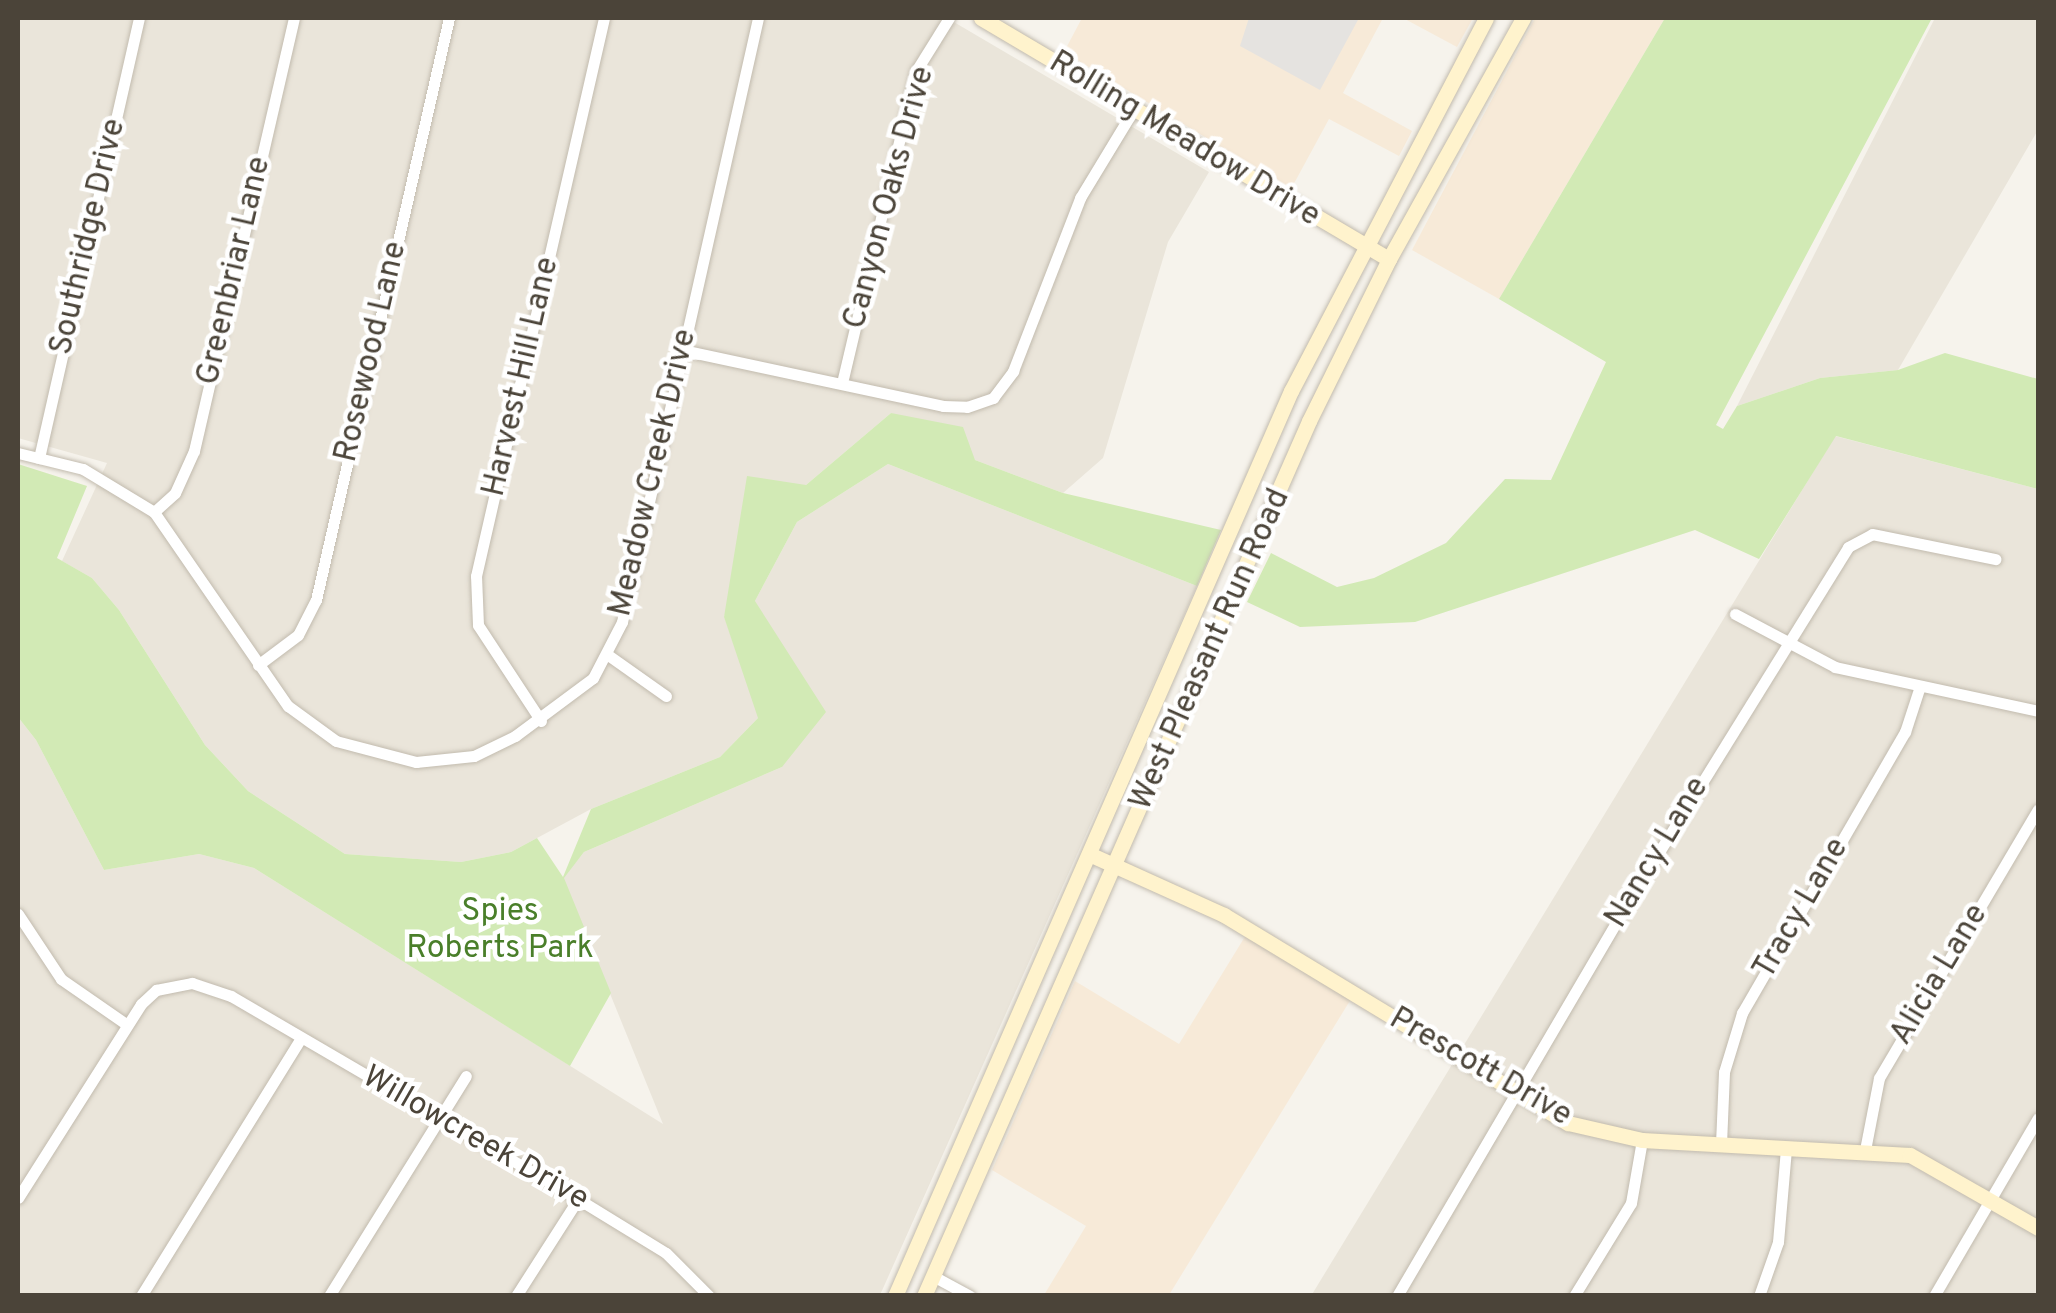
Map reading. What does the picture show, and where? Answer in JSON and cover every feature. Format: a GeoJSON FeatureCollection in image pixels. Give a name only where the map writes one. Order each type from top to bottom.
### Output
{"type":"FeatureCollection","features":[{"type":"Feature","properties":{"kind":"main road","name":"Rolling Meadow Drive"},"geometry":{"type":"LineString","coordinates":[[981,18],[1364,248],[1389,258]]}},
{"type":"Feature","properties":{"kind":"main road","name":"West Pleasant Run Road"},"geometry":{"type":"LineString","coordinates":[[896,1296],[1292,391],[1486,18]]}},
{"type":"Feature","properties":{"kind":"main road","name":"West Pleasant Run Road"},"geometry":{"type":"LineString","coordinates":[[924,1296],[1024,1078],[1310,421],[1389,258],[1523,18]]}},
{"type":"Feature","properties":{"kind":"main road"},"geometry":{"type":"LineString","coordinates":[[1174,662],[1200,674]]}},
{"type":"Feature","properties":{"kind":"main road","name":"Prescott Drive"},"geometry":{"type":"LineString","coordinates":[[1089,854],[1224,915],[1568,1122],[1642,1140],[1865,1150],[1924,1158],[2038,1228]]}},
{"type":"Feature","properties":{"kind":"main road"},"geometry":{"type":"LineString","coordinates":[[998,1068],[1024,1078]]}},
{"type":"Feature","properties":{"kind":"main road"},"geometry":{"type":"LineString","coordinates":[[910,1266],[934,1276]]}},
{"type":"Feature","properties":{"kind":"street","name":"Southridge Drive"},"geometry":{"type":"LineString","coordinates":[[39,458],[139,18]]}},
{"type":"Feature","properties":{"kind":"street","name":"Greenbriar Lane"},"geometry":{"type":"LineString","coordinates":[[154,512],[175,493],[194,451],[294,18]]}},
{"type":"Feature","properties":{"kind":"street","name":"Rosewood Lane"},"geometry":{"type":"LineString","coordinates":[[258,666],[298,635],[316,600],[448,18]]}},
{"type":"Feature","properties":{"kind":"street","name":"Harvest Hill Lane"},"geometry":{"type":"LineString","coordinates":[[540,721],[478,625],[476,576],[604,18]]}},
{"type":"Feature","properties":{"kind":"street","name":"Meadow Creek Drive"},"geometry":{"type":"LineString","coordinates":[[18,452],[95,474],[154,512],[258,666],[314,728],[381,756],[416,762],[474,756],[540,721],[593,678],[608,655],[631,589],[758,18]]}},
{"type":"Feature","properties":{"kind":"street","name":"Canyon Oaks Drive"},"geometry":{"type":"LineString","coordinates":[[842,383],[916,71],[949,18]]}},
{"type":"Feature","properties":{"kind":"street"},"geometry":{"type":"LineString","coordinates":[[682,350],[967,408],[1004,388],[1080,198],[1134,109]]}},
{"type":"Feature","properties":{"kind":"street","name":"Nancy Lane"},"geometry":{"type":"LineString","coordinates":[[1397,1296],[1514,1093],[1788,643],[1858,536],[1995,559]]}},
{"type":"Feature","properties":{"kind":"street"},"geometry":{"type":"LineString","coordinates":[[1735,614],[1835,667],[2038,711]]}},
{"type":"Feature","properties":{"kind":"street"},"geometry":{"type":"LineString","coordinates":[[608,655],[666,696]]}},
{"type":"Feature","properties":{"kind":"street","name":"Tracy Lane"},"geometry":{"type":"LineString","coordinates":[[1720,1144],[1724,1072],[1742,1013],[1905,732],[1920,686]]}},
{"type":"Feature","properties":{"kind":"street","name":"Alicia Lane"},"geometry":{"type":"LineString","coordinates":[[1865,1150],[1879,1078],[2038,809]]}},
{"type":"Feature","properties":{"kind":"street"},"geometry":{"type":"LineString","coordinates":[[18,914],[61,979],[126,1024],[18,1198]]}},
{"type":"Feature","properties":{"kind":"street","name":"Willowcreek Drive"},"geometry":{"type":"LineString","coordinates":[[126,1024],[156,990],[172,984],[209,986],[231,996],[666,1252],[706,1295]]}},
{"type":"Feature","properties":{"kind":"street"},"geometry":{"type":"LineString","coordinates":[[141,1296],[302,1038]]}},
{"type":"Feature","properties":{"kind":"street"},"geometry":{"type":"LineString","coordinates":[[328,1296],[466,1076]]}},
{"type":"Feature","properties":{"kind":"street"},"geometry":{"type":"LineString","coordinates":[[1934,1296],[2038,1118]]}},
{"type":"Feature","properties":{"kind":"street"},"geometry":{"type":"LineString","coordinates":[[1574,1296],[1632,1203],[1642,1140]]}},
{"type":"Feature","properties":{"kind":"street"},"geometry":{"type":"LineString","coordinates":[[1758,1296],[1778,1242],[1786,1148]]}},
{"type":"Feature","properties":{"kind":"street"},"geometry":{"type":"LineString","coordinates":[[516,1296],[578,1199]]}},
{"type":"Feature","properties":{"kind":"street"},"geometry":{"type":"LineString","coordinates":[[934,1276],[970,1296]]}},
{"type":"Feature","properties":{"kind":"shaded area"},"geometry":{"type":"Polygon","coordinates":[[[18,18],[947,18],[1209,172],[1168,242],[1103,458],[1063,493],[975,460],[891,413],[806,485],[724,616],[759,717],[720,757],[591,809],[511,852],[461,862],[345,854],[248,791],[205,745],[119,610],[92,578],[62,561],[107,463],[18,438],[18,18]]]}},
{"type":"Feature","properties":{"kind":"shaded area"},"geometry":{"type":"Polygon","coordinates":[[[1082,18],[1383,18],[1343,93],[1412,131],[1399,156],[1329,119],[1291,189],[1064,52],[1082,18]]]}},
{"type":"Feature","properties":{"kind":"shaded area"},"geometry":{"type":"Polygon","coordinates":[[[1249,18],[1359,18],[1320,90],[1240,46],[1249,18]]]}},
{"type":"Feature","properties":{"kind":"shaded area"},"geometry":{"type":"Polygon","coordinates":[[[1403,18],[1473,18],[1457,47],[1403,18]]]}},
{"type":"Feature","properties":{"kind":"shaded area"},"geometry":{"type":"Polygon","coordinates":[[[1535,18],[1665,18],[1499,299],[1412,250],[1535,18]]]}},
{"type":"Feature","properties":{"kind":"shaded area"},"geometry":{"type":"Polygon","coordinates":[[[1935,18],[2038,18],[2038,130],[1898,370],[1820,378],[1737,406],[1935,18]]]}},
{"type":"Feature","properties":{"kind":"shaded area"},"geometry":{"type":"Polygon","coordinates":[[[1835,436],[2038,489],[2038,1295],[1311,1296],[1835,436]]]}},
{"type":"Feature","properties":{"kind":"shaded area"},"geometry":{"type":"Polygon","coordinates":[[[888,464],[1197,586],[880,1295],[18,1295],[18,717],[36,740],[104,870],[199,854],[254,868],[663,1124],[563,878],[584,852],[782,767],[755,601],[797,522],[888,464]]]}},
{"type":"Feature","properties":{"kind":"shaded area"},"geometry":{"type":"Polygon","coordinates":[[[1246,935],[1351,999],[1169,1295],[1044,1295],[1086,1226],[992,1170],[1075,981],[1179,1044],[1246,935]]]}},
{"type":"Feature","properties":{"kind":"green space"},"geometry":{"type":"Polygon","coordinates":[[[1665,18],[1932,18],[1716,425],[1723,429],[1737,406],[1820,378],[1898,370],[1945,353],[2038,379],[2038,489],[1836,436],[1759,559],[1695,530],[1415,622],[1300,627],[1247,602],[1271,553],[1337,587],[1374,578],[1446,543],[1505,479],[1551,480],[1606,362],[1499,299],[1665,18]]]}},
{"type":"Feature","properties":{"kind":"green space","name":"Spies Roberts Park"},"geometry":{"type":"Polygon","coordinates":[[[891,413],[963,427],[975,460],[1063,493],[1221,530],[1197,586],[888,464],[797,522],[755,601],[826,712],[782,767],[584,852],[564,878],[611,993],[570,1066],[254,868],[199,854],[104,870],[36,740],[18,717],[18,464],[87,486],[57,558],[92,578],[119,610],[205,745],[248,791],[345,854],[461,862],[511,852],[537,838],[563,877],[591,809],[720,757],[758,718],[724,617],[747,476],[806,485],[891,413]]]}}]}
